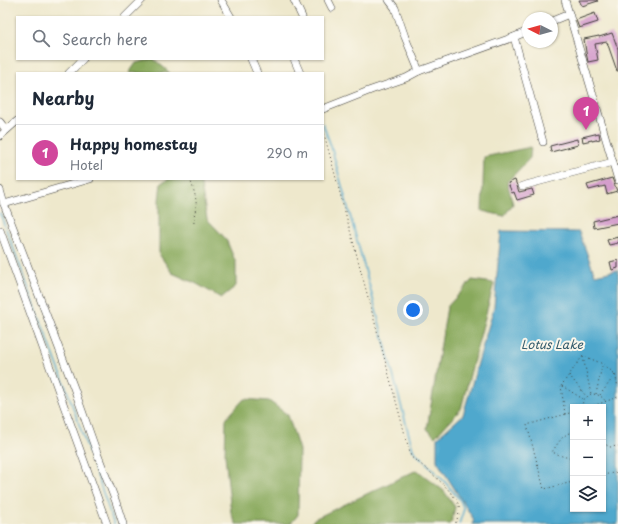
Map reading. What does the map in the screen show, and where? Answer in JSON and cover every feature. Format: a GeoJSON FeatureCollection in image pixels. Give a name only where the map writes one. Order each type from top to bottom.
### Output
{"type":"FeatureCollection","features":[{"type":"Feature","properties":{"kind":"street"},"geometry":{"type":"LineString","coordinates":[[126,16],[142,0]]}},
{"type":"Feature","properties":{"kind":"street"},"geometry":{"type":"LineString","coordinates":[[221,0],[230,16]]}},
{"type":"Feature","properties":{"kind":"street"},"geometry":{"type":"LineString","coordinates":[[294,0],[302,16]]}},
{"type":"Feature","properties":{"kind":"street"},"geometry":{"type":"LineString","coordinates":[[328,0],[332,8]]}},
{"type":"Feature","properties":{"kind":"street"},"geometry":{"type":"LineString","coordinates":[[388,0],[395,8],[419,71]]}},
{"type":"Feature","properties":{"kind":"street"},"geometry":{"type":"LineString","coordinates":[[565,0],[618,180]]}},
{"type":"Feature","properties":{"kind":"street"},"geometry":{"type":"LineString","coordinates":[[558,19],[569,14]]}},
{"type":"Feature","properties":{"kind":"street"},"geometry":{"type":"LineString","coordinates":[[324,109],[406,78],[419,71],[522,34]]}},
{"type":"Feature","properties":{"kind":"street"},"geometry":{"type":"LineString","coordinates":[[514,37],[543,142]]}},
{"type":"Feature","properties":{"kind":"street"},"geometry":{"type":"LineString","coordinates":[[70,72],[82,60]]}},
{"type":"Feature","properties":{"kind":"street"},"geometry":{"type":"LineString","coordinates":[[251,60],[257,72]]}},
{"type":"Feature","properties":{"kind":"street"},"geometry":{"type":"LineString","coordinates":[[294,60],[300,72]]}},
{"type":"Feature","properties":{"kind":"street"},"geometry":{"type":"LineString","coordinates":[[0,136],[16,121]]}},
{"type":"Feature","properties":{"kind":"street"},"geometry":{"type":"LineString","coordinates":[[0,122],[6,130]]}},
{"type":"Feature","properties":{"kind":"street"},"geometry":{"type":"LineString","coordinates":[[522,186],[613,162]]}},
{"type":"Feature","properties":{"kind":"street"},"geometry":{"type":"LineString","coordinates":[[4,204],[87,180]]}},
{"type":"Feature","properties":{"kind":"street"},"geometry":{"type":"LineString","coordinates":[[0,190],[123,524]]}},
{"type":"Feature","properties":{"kind":"street"},"geometry":{"type":"LineString","coordinates":[[0,230],[107,524]]}},
{"type":"Feature","properties":{"kind":"path"},"geometry":{"type":"LineString","coordinates":[[324,134],[411,457],[419,462],[437,479],[456,500],[460,508],[455,524]]}},
{"type":"Feature","properties":{"kind":"path"},"geometry":{"type":"LineString","coordinates":[[190,180],[194,191],[196,206],[193,219],[194,223]]}},
{"type":"Feature","properties":{"kind":"path"},"geometry":{"type":"LineString","coordinates":[[583,356],[603,364],[615,374],[618,387]]}},
{"type":"Feature","properties":{"kind":"path"},"geometry":{"type":"LineString","coordinates":[[565,414],[561,386],[583,356]]}},
{"type":"Feature","properties":{"kind":"path"},"geometry":{"type":"LineString","coordinates":[[583,356],[591,394]]}},
{"type":"Feature","properties":{"kind":"path"},"geometry":{"type":"LineString","coordinates":[[596,394],[603,364]]}},
{"type":"Feature","properties":{"kind":"path"},"geometry":{"type":"LineString","coordinates":[[600,396],[615,374]]}},
{"type":"Feature","properties":{"kind":"path"},"geometry":{"type":"LineString","coordinates":[[569,375],[587,396]]}},
{"type":"Feature","properties":{"kind":"path"},"geometry":{"type":"LineString","coordinates":[[561,386],[584,399]]}},
{"type":"Feature","properties":{"kind":"path"},"geometry":{"type":"LineString","coordinates":[[582,404],[584,399],[591,394],[596,394],[604,398],[606,402]]}},
{"type":"Feature","properties":{"kind":"path"},"geometry":{"type":"LineString","coordinates":[[600,404],[618,397]]}},
{"type":"Feature","properties":{"kind":"path"},"geometry":{"type":"LineString","coordinates":[[570,413],[527,425],[544,489],[570,483]]}},
{"type":"Feature","properties":{"kind":"path"},"geometry":{"type":"LineString","coordinates":[[570,432],[552,452],[570,458]]}},
{"type":"Feature","properties":{"kind":"path"},"geometry":{"type":"LineString","coordinates":[[606,445],[610,447],[618,446]]}},
{"type":"Feature","properties":{"kind":"path"},"geometry":{"type":"LineString","coordinates":[[606,474],[618,472]]}},
{"type":"Feature","properties":{"kind":"green space"},"geometry":{"type":"Polygon","coordinates":[[[155,60],[169,72],[130,72],[136,63],[155,60]]]}},
{"type":"Feature","properties":{"kind":"green space"},"geometry":{"type":"Polygon","coordinates":[[[531,147],[530,158],[507,182],[513,204],[504,216],[482,211],[484,157],[531,147]]]}},
{"type":"Feature","properties":{"kind":"green space"},"geometry":{"type":"Polygon","coordinates":[[[167,180],[200,180],[207,219],[226,239],[236,263],[236,286],[221,298],[197,284],[172,273],[159,254],[159,200],[161,183],[167,180]]]}},
{"type":"Feature","properties":{"kind":"green space"},"geometry":{"type":"Polygon","coordinates":[[[472,280],[494,283],[461,409],[435,437],[427,429],[447,307],[472,280]]]}},
{"type":"Feature","properties":{"kind":"green space"},"geometry":{"type":"Polygon","coordinates":[[[244,399],[269,401],[288,415],[299,450],[298,515],[290,524],[236,524],[231,513],[225,455],[226,419],[244,399]]]}},
{"type":"Feature","properties":{"kind":"green space"},"geometry":{"type":"Polygon","coordinates":[[[417,470],[444,491],[455,507],[450,524],[311,524],[314,519],[417,470]]]}},
{"type":"Feature","properties":{"kind":"water","name":"Lotus Lake"},"geometry":{"type":"Polygon","coordinates":[[[501,231],[579,232],[595,275],[618,270],[618,524],[472,524],[474,520],[437,461],[437,438],[463,415],[494,307],[501,231]]]}},
{"type":"Feature","properties":{"kind":"building"},"geometry":{"type":"Polygon","coordinates":[[[579,0],[597,0],[598,1],[582,6],[579,0]]]}},
{"type":"Feature","properties":{"kind":"building"},"geometry":{"type":"Polygon","coordinates":[[[595,13],[598,22],[579,28],[576,20],[595,13]]]}},
{"type":"Feature","properties":{"kind":"building"},"geometry":{"type":"Polygon","coordinates":[[[612,33],[618,49],[618,71],[607,42],[595,44],[598,60],[588,62],[586,52],[584,39],[612,33]]]}},
{"type":"Feature","properties":{"kind":"building"},"geometry":{"type":"Polygon","coordinates":[[[599,133],[600,139],[583,142],[582,137],[599,133]]]}},
{"type":"Feature","properties":{"kind":"building"},"geometry":{"type":"Polygon","coordinates":[[[577,139],[578,145],[551,152],[550,146],[577,139]]]}},
{"type":"Feature","properties":{"kind":"building"},"geometry":{"type":"Polygon","coordinates":[[[612,178],[617,191],[607,194],[605,186],[589,190],[587,185],[612,178]]]}},
{"type":"Feature","properties":{"kind":"building"},"geometry":{"type":"Polygon","coordinates":[[[515,180],[519,192],[532,189],[534,195],[517,200],[508,183],[515,180]]]}},
{"type":"Feature","properties":{"kind":"building"},"geometry":{"type":"Polygon","coordinates":[[[618,215],[618,223],[594,228],[593,221],[618,215]]]}},
{"type":"Feature","properties":{"kind":"building"},"geometry":{"type":"Polygon","coordinates":[[[618,237],[618,243],[609,245],[607,240],[618,237]]]}},
{"type":"Feature","properties":{"kind":"building"},"geometry":{"type":"Polygon","coordinates":[[[618,260],[618,268],[612,270],[610,262],[618,260]]]}},
{"type":"Feature","properties":{"kind":"waterway"},"geometry":{"type":"LineString","coordinates":[[324,127],[331,146],[369,284],[413,450],[445,482],[460,500],[464,509],[459,524]]}},
{"type":"Feature","properties":{"kind":"waterway"},"geometry":{"type":"LineString","coordinates":[[0,213],[68,393],[114,524]]}},
{"type":"Feature","properties":{"kind":"place","name":"Happy homestay"},"geometry":{"type":"Point","coordinates":[586,130]}}]}
